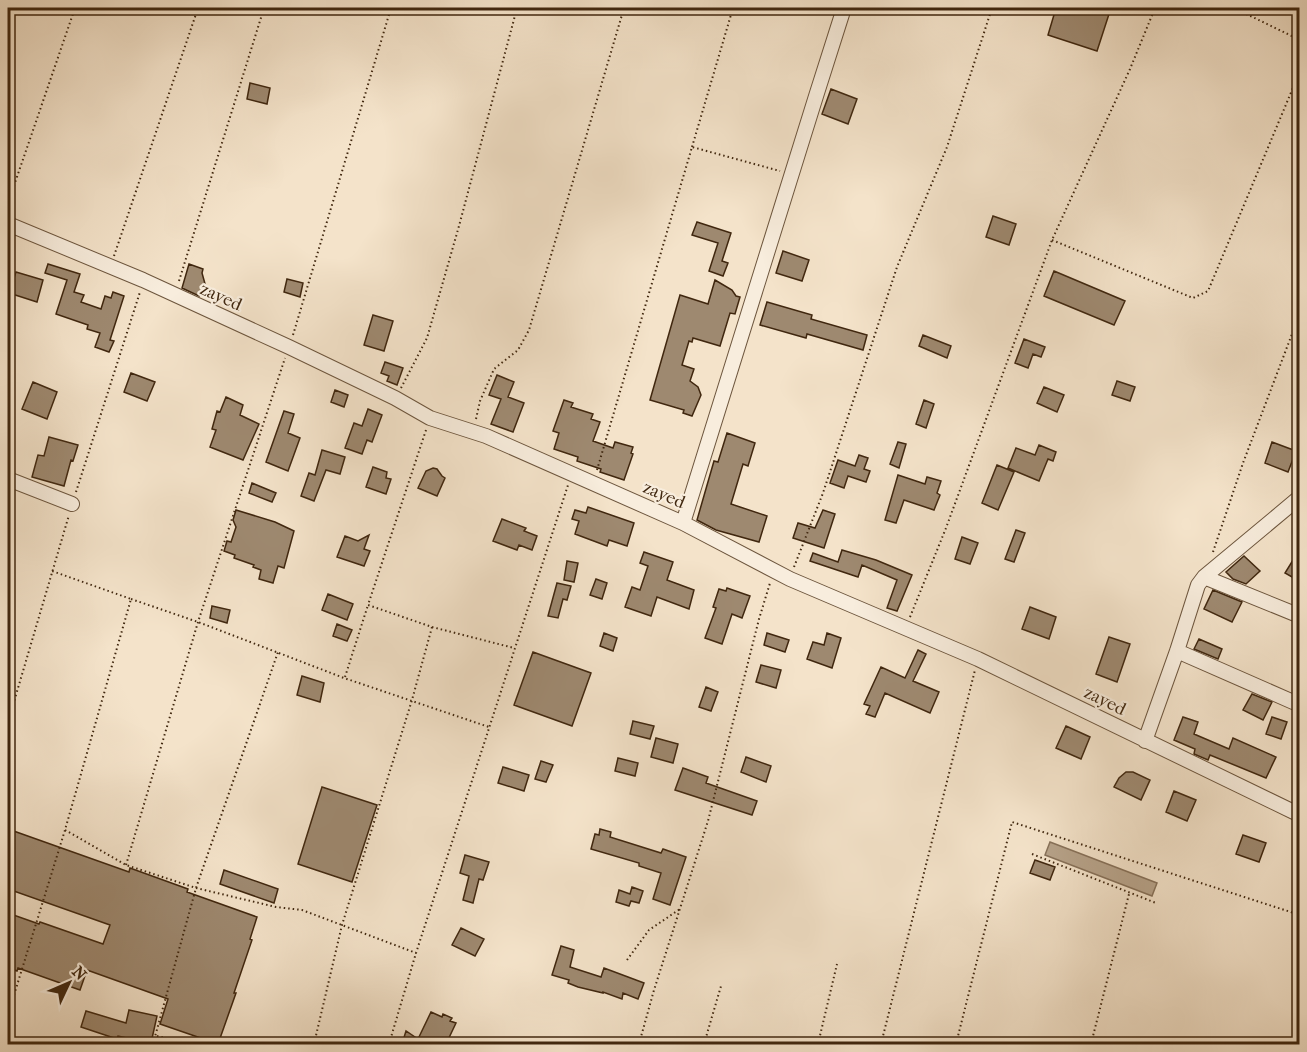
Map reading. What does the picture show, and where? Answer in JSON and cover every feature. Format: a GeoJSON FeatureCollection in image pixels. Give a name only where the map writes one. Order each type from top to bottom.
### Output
{"type":"FeatureCollection","features":[{"type":"Feature","properties":{"kind":"street"},"geometry":{"type":"LineString","coordinates":[[683,523],[741,340],[790,174],[844,8]]}},
{"type":"Feature","properties":{"kind":"street","name":"zayed"},"geometry":{"type":"LineString","coordinates":[[8,224],[289,347],[395,398],[430,418],[473,431],[683,523],[775,572],[978,659],[1299,815]]}},
{"type":"Feature","properties":{"kind":"street"},"geometry":{"type":"LineString","coordinates":[[8,479],[72,504]]}},
{"type":"Feature","properties":{"kind":"street"},"geometry":{"type":"LineString","coordinates":[[1145,741],[1178,651],[1198,585],[1204,576],[1299,497]]}},
{"type":"Feature","properties":{"kind":"street"},"geometry":{"type":"LineString","coordinates":[[1204,576],[1299,616]]}},
{"type":"Feature","properties":{"kind":"street"},"geometry":{"type":"LineString","coordinates":[[1178,651],[1299,705]]}},
{"type":"Feature","properties":{"kind":"path"},"geometry":{"type":"LineString","coordinates":[[8,20],[13,8]]}},
{"type":"Feature","properties":{"kind":"path"},"geometry":{"type":"LineString","coordinates":[[8,203],[75,8]]}},
{"type":"Feature","properties":{"kind":"path"},"geometry":{"type":"LineString","coordinates":[[110,267],[198,8]]}},
{"type":"Feature","properties":{"kind":"path"},"geometry":{"type":"LineString","coordinates":[[174,295],[264,8]]}},
{"type":"Feature","properties":{"kind":"path"},"geometry":{"type":"LineString","coordinates":[[126,865],[198,622],[289,347],[391,8]]}},
{"type":"Feature","properties":{"kind":"path"},"geometry":{"type":"LineString","coordinates":[[395,398],[427,338],[517,8]]}},
{"type":"Feature","properties":{"kind":"path"},"geometry":{"type":"LineString","coordinates":[[473,431],[480,401],[494,369],[518,350],[529,330],[624,8]]}},
{"type":"Feature","properties":{"kind":"path"},"geometry":{"type":"LineString","coordinates":[[592,485],[733,8]]}},
{"type":"Feature","properties":{"kind":"path"},"geometry":{"type":"LineString","coordinates":[[790,579],[823,493],[897,267],[946,147],[992,8]]}},
{"type":"Feature","properties":{"kind":"path"},"geometry":{"type":"LineString","coordinates":[[905,628],[946,528],[1052,240],[1130,69],[1155,8]]}},
{"type":"Feature","properties":{"kind":"path"},"geometry":{"type":"LineString","coordinates":[[1234,8],[1299,40]]}},
{"type":"Feature","properties":{"kind":"path"},"geometry":{"type":"LineString","coordinates":[[1052,240],[1193,298],[1208,291],[1299,71]]}},
{"type":"Feature","properties":{"kind":"path"},"geometry":{"type":"LineString","coordinates":[[692,147],[790,174]]}},
{"type":"Feature","properties":{"kind":"path"},"geometry":{"type":"LineString","coordinates":[[1211,556],[1299,313]]}},
{"type":"Feature","properties":{"kind":"path"},"geometry":{"type":"LineString","coordinates":[[344,678],[430,418]]}},
{"type":"Feature","properties":{"kind":"path"},"geometry":{"type":"LineString","coordinates":[[389,1044],[416,953],[572,474]]}},
{"type":"Feature","properties":{"kind":"path"},"geometry":{"type":"LineString","coordinates":[[52,571],[198,622],[344,678],[489,727]]}},
{"type":"Feature","properties":{"kind":"path"},"geometry":{"type":"LineString","coordinates":[[639,1044],[708,821],[759,619],[775,572]]}},
{"type":"Feature","properties":{"kind":"path"},"geometry":{"type":"LineString","coordinates":[[14,994],[65,830],[131,599]]}},
{"type":"Feature","properties":{"kind":"path"},"geometry":{"type":"LineString","coordinates":[[368,605],[432,627],[514,648]]}},
{"type":"Feature","properties":{"kind":"path"},"geometry":{"type":"LineString","coordinates":[[314,1044],[342,925],[412,700],[432,627]]}},
{"type":"Feature","properties":{"kind":"path"},"geometry":{"type":"LineString","coordinates":[[153,1044],[196,888],[278,652]]}},
{"type":"Feature","properties":{"kind":"path"},"geometry":{"type":"LineString","coordinates":[[881,1044],[978,659]]}},
{"type":"Feature","properties":{"kind":"path"},"geometry":{"type":"LineString","coordinates":[[956,1044],[1012,822],[1299,915]]}},
{"type":"Feature","properties":{"kind":"path"},"geometry":{"type":"LineString","coordinates":[[65,830],[126,865],[196,888],[276,907],[302,910],[416,953]]}},
{"type":"Feature","properties":{"kind":"path"},"geometry":{"type":"LineString","coordinates":[[1032,854],[1156,903]]}},
{"type":"Feature","properties":{"kind":"path"},"geometry":{"type":"LineString","coordinates":[[1091,1044],[1129,894]]}},
{"type":"Feature","properties":{"kind":"path"},"geometry":{"type":"LineString","coordinates":[[627,960],[649,930],[680,909]]}},
{"type":"Feature","properties":{"kind":"path"},"geometry":{"type":"LineString","coordinates":[[818,1044],[837,964]]}},
{"type":"Feature","properties":{"kind":"path"},"geometry":{"type":"LineString","coordinates":[[704,1044],[721,986]]}},
{"type":"Feature","properties":{"kind":"path"},"geometry":{"type":"LineString","coordinates":[[156,1036],[189,1044]]}},
{"type":"Feature","properties":{"kind":"shaded area"},"geometry":{"type":"Polygon","coordinates":[[[1050,842],[1157,883],[1152,896],[1045,855],[1050,842]]]}},
{"type":"Feature","properties":{"kind":"building"},"geometry":{"type":"Polygon","coordinates":[[[1056,8],[1100,8],[1110,11],[1097,51],[1048,35],[1056,8]]]}},
{"type":"Feature","properties":{"kind":"building"},"geometry":{"type":"Polygon","coordinates":[[[250,83],[270,88],[267,104],[247,99],[250,83]]]}},
{"type":"Feature","properties":{"kind":"building"},"geometry":{"type":"Polygon","coordinates":[[[831,89],[857,99],[848,124],[822,114],[831,89]]]}},
{"type":"Feature","properties":{"kind":"building"},"geometry":{"type":"Polygon","coordinates":[[[993,216],[1016,224],[1009,245],[986,237],[993,216]]]}},
{"type":"Feature","properties":{"kind":"building"},"geometry":{"type":"Polygon","coordinates":[[[697,222],[731,233],[722,261],[728,263],[723,276],[709,271],[718,243],[692,235],[697,222]]]}},
{"type":"Feature","properties":{"kind":"building"},"geometry":{"type":"Polygon","coordinates":[[[783,251],[809,260],[802,281],[776,273],[783,251]]]}},
{"type":"Feature","properties":{"kind":"building"},"geometry":{"type":"Polygon","coordinates":[[[48,264],[80,274],[74,292],[84,295],[81,302],[101,309],[105,296],[111,298],[113,292],[124,296],[110,340],[114,341],[109,352],[95,347],[100,333],[87,329],[88,325],[56,314],[67,280],[45,273],[48,264]]]}},
{"type":"Feature","properties":{"kind":"building"},"geometry":{"type":"Polygon","coordinates":[[[189,264],[203,269],[207,291],[202,289],[199,296],[182,288],[189,264]]]}},
{"type":"Feature","properties":{"kind":"building"},"geometry":{"type":"Polygon","coordinates":[[[1054,271],[1125,301],[1114,325],[1044,296],[1054,271]]]}},
{"type":"Feature","properties":{"kind":"building"},"geometry":{"type":"Polygon","coordinates":[[[16,272],[43,280],[37,302],[9,293],[16,272]]]}},
{"type":"Feature","properties":{"kind":"building"},"geometry":{"type":"Polygon","coordinates":[[[287,279],[303,283],[300,297],[284,292],[287,279]]]}},
{"type":"Feature","properties":{"kind":"building"},"geometry":{"type":"Polygon","coordinates":[[[715,280],[740,297],[735,314],[730,313],[720,346],[693,338],[692,342],[689,341],[682,365],[694,369],[690,381],[698,387],[701,395],[692,416],[683,413],[684,410],[650,400],[680,295],[708,304],[715,280]]]}},
{"type":"Feature","properties":{"kind":"building"},"geometry":{"type":"Polygon","coordinates":[[[767,302],[812,315],[811,319],[867,335],[863,350],[807,334],[806,338],[760,325],[767,302]]]}},
{"type":"Feature","properties":{"kind":"building"},"geometry":{"type":"Polygon","coordinates":[[[373,315],[393,321],[384,351],[364,345],[373,315]]]}},
{"type":"Feature","properties":{"kind":"building"},"geometry":{"type":"Polygon","coordinates":[[[923,335],[951,346],[947,358],[919,346],[923,335]]]}},
{"type":"Feature","properties":{"kind":"building"},"geometry":{"type":"Polygon","coordinates":[[[1024,339],[1045,347],[1041,357],[1033,354],[1028,368],[1015,363],[1024,339]]]}},
{"type":"Feature","properties":{"kind":"building"},"geometry":{"type":"Polygon","coordinates":[[[385,362],[403,368],[397,385],[387,381],[389,376],[381,373],[385,362]]]}},
{"type":"Feature","properties":{"kind":"building"},"geometry":{"type":"Polygon","coordinates":[[[131,373],[155,382],[147,401],[124,392],[131,373]]]}},
{"type":"Feature","properties":{"kind":"building"},"geometry":{"type":"Polygon","coordinates":[[[497,375],[514,382],[508,397],[524,403],[513,432],[491,424],[501,399],[489,395],[497,375]]]}},
{"type":"Feature","properties":{"kind":"building"},"geometry":{"type":"Polygon","coordinates":[[[1117,381],[1135,387],[1130,401],[1112,395],[1117,381]]]}},
{"type":"Feature","properties":{"kind":"building"},"geometry":{"type":"Polygon","coordinates":[[[33,382],[57,392],[47,419],[22,409],[33,382]]]}},
{"type":"Feature","properties":{"kind":"building"},"geometry":{"type":"Polygon","coordinates":[[[1044,387],[1064,395],[1057,412],[1037,403],[1044,387]]]}},
{"type":"Feature","properties":{"kind":"building"},"geometry":{"type":"Polygon","coordinates":[[[335,390],[348,395],[344,407],[331,402],[335,390]]]}},
{"type":"Feature","properties":{"kind":"building"},"geometry":{"type":"Polygon","coordinates":[[[226,397],[243,405],[240,415],[259,424],[243,460],[210,447],[216,430],[212,429],[217,411],[220,412],[226,397]]]}},
{"type":"Feature","properties":{"kind":"building"},"geometry":{"type":"Polygon","coordinates":[[[564,400],[573,403],[571,407],[593,414],[591,419],[600,422],[593,441],[613,448],[615,442],[633,447],[631,453],[633,454],[624,480],[577,461],[578,457],[554,449],[559,433],[553,431],[564,400]]]}},
{"type":"Feature","properties":{"kind":"building"},"geometry":{"type":"Polygon","coordinates":[[[924,400],[934,404],[926,428],[916,424],[924,400]]]}},
{"type":"Feature","properties":{"kind":"building"},"geometry":{"type":"Polygon","coordinates":[[[368,409],[382,415],[372,442],[367,440],[362,454],[345,448],[354,423],[362,426],[368,409]]]}},
{"type":"Feature","properties":{"kind":"building"},"geometry":{"type":"Polygon","coordinates":[[[284,411],[294,414],[288,433],[300,438],[288,471],[266,462],[284,411]]]}},
{"type":"Feature","properties":{"kind":"building"},"geometry":{"type":"Polygon","coordinates":[[[727,433],[755,443],[748,466],[743,464],[731,504],[767,516],[759,542],[716,530],[697,520],[714,461],[718,462],[727,433]]]}},
{"type":"Feature","properties":{"kind":"building"},"geometry":{"type":"Polygon","coordinates":[[[49,437],[78,445],[64,486],[32,477],[38,455],[44,456],[49,437]]]}},
{"type":"Feature","properties":{"kind":"building"},"geometry":{"type":"Polygon","coordinates":[[[898,442],[906,444],[899,468],[890,464],[898,442]]]}},
{"type":"Feature","properties":{"kind":"building"},"geometry":{"type":"Polygon","coordinates":[[[1272,442],[1296,451],[1288,472],[1265,463],[1272,442]]]}},
{"type":"Feature","properties":{"kind":"building"},"geometry":{"type":"Polygon","coordinates":[[[1039,445],[1056,452],[1053,461],[1048,459],[1039,481],[1008,468],[1016,448],[1035,455],[1039,445]]]}},
{"type":"Feature","properties":{"kind":"building"},"geometry":{"type":"Polygon","coordinates":[[[322,450],[345,457],[340,474],[326,470],[314,501],[301,496],[309,473],[315,475],[322,450]]]}},
{"type":"Feature","properties":{"kind":"building"},"geometry":{"type":"Polygon","coordinates":[[[859,455],[868,458],[864,469],[870,471],[866,482],[848,476],[844,488],[830,483],[838,460],[855,466],[859,455]]]}},
{"type":"Feature","properties":{"kind":"building"},"geometry":{"type":"Polygon","coordinates":[[[997,465],[1014,472],[998,510],[982,503],[997,465]]]}},
{"type":"Feature","properties":{"kind":"building"},"geometry":{"type":"Polygon","coordinates":[[[373,467],[387,472],[386,478],[391,479],[386,494],[366,487],[373,467]]]}},
{"type":"Feature","properties":{"kind":"building"},"geometry":{"type":"Polygon","coordinates":[[[433,468],[445,478],[437,496],[418,488],[426,471],[433,468]]]}},
{"type":"Feature","properties":{"kind":"building"},"geometry":{"type":"Polygon","coordinates":[[[898,475],[925,484],[927,477],[941,481],[937,493],[940,495],[934,510],[904,500],[896,523],[885,520],[898,475]]]}},
{"type":"Feature","properties":{"kind":"building"},"geometry":{"type":"Polygon","coordinates":[[[252,483],[276,493],[272,502],[249,493],[252,483]]]}},
{"type":"Feature","properties":{"kind":"building"},"geometry":{"type":"Polygon","coordinates":[[[588,507],[634,523],[627,546],[609,540],[607,546],[575,534],[579,521],[572,519],[575,510],[586,513],[588,507]]]}},
{"type":"Feature","properties":{"kind":"building"},"geometry":{"type":"Polygon","coordinates":[[[236,510],[275,522],[294,531],[284,568],[278,566],[273,583],[259,579],[261,570],[253,567],[254,565],[234,558],[235,555],[224,551],[227,541],[231,542],[236,527],[233,520],[236,510]]]}},
{"type":"Feature","properties":{"kind":"building"},"geometry":{"type":"Polygon","coordinates":[[[823,510],[835,514],[824,548],[793,538],[798,523],[815,528],[823,510]]]}},
{"type":"Feature","properties":{"kind":"building"},"geometry":{"type":"Polygon","coordinates":[[[502,519],[526,528],[524,531],[537,536],[532,550],[519,545],[517,550],[493,541],[502,519]]]}},
{"type":"Feature","properties":{"kind":"building"},"geometry":{"type":"Polygon","coordinates":[[[1016,530],[1025,533],[1014,562],[1005,559],[1016,530]]]}},
{"type":"Feature","properties":{"kind":"building"},"geometry":{"type":"Polygon","coordinates":[[[369,535],[364,549],[370,551],[364,566],[337,557],[345,536],[358,541],[369,535]]]}},
{"type":"Feature","properties":{"kind":"building"},"geometry":{"type":"Polygon","coordinates":[[[962,537],[978,543],[970,564],[955,559],[962,537]]]}},
{"type":"Feature","properties":{"kind":"building"},"geometry":{"type":"Polygon","coordinates":[[[842,550],[876,560],[912,575],[897,611],[887,608],[897,580],[862,565],[858,577],[810,561],[813,553],[838,562],[842,550]]]}},
{"type":"Feature","properties":{"kind":"building"},"geometry":{"type":"Polygon","coordinates":[[[644,552],[673,562],[667,580],[694,590],[689,609],[657,597],[651,616],[625,607],[632,587],[640,590],[648,566],[640,563],[644,552]]]}},
{"type":"Feature","properties":{"kind":"building"},"geometry":{"type":"Polygon","coordinates":[[[1244,556],[1260,571],[1246,584],[1233,579],[1226,572],[1244,556]]]}},
{"type":"Feature","properties":{"kind":"building"},"geometry":{"type":"Polygon","coordinates":[[[1293,560],[1299,564],[1299,581],[1285,573],[1293,560]]]}},
{"type":"Feature","properties":{"kind":"building"},"geometry":{"type":"Polygon","coordinates":[[[567,561],[578,563],[574,582],[564,580],[567,561]]]}},
{"type":"Feature","properties":{"kind":"building"},"geometry":{"type":"Polygon","coordinates":[[[596,579],[607,583],[602,599],[590,595],[596,579]]]}},
{"type":"Feature","properties":{"kind":"building"},"geometry":{"type":"Polygon","coordinates":[[[557,583],[571,586],[567,600],[563,599],[558,618],[548,616],[557,583]]]}},
{"type":"Feature","properties":{"kind":"building"},"geometry":{"type":"Polygon","coordinates":[[[727,588],[750,596],[742,618],[732,614],[722,644],[705,638],[716,608],[713,607],[719,589],[726,591],[727,588]]]}},
{"type":"Feature","properties":{"kind":"building"},"geometry":{"type":"Polygon","coordinates":[[[1213,590],[1242,602],[1232,622],[1204,609],[1213,590]]]}},
{"type":"Feature","properties":{"kind":"building"},"geometry":{"type":"Polygon","coordinates":[[[328,594],[353,604],[347,620],[322,610],[328,594]]]}},
{"type":"Feature","properties":{"kind":"building"},"geometry":{"type":"Polygon","coordinates":[[[212,606],[230,610],[227,623],[210,618],[212,606]]]}},
{"type":"Feature","properties":{"kind":"building"},"geometry":{"type":"Polygon","coordinates":[[[1030,607],[1056,617],[1049,639],[1022,629],[1030,607]]]}},
{"type":"Feature","properties":{"kind":"building"},"geometry":{"type":"Polygon","coordinates":[[[337,624],[352,630],[347,641],[333,636],[337,624]]]}},
{"type":"Feature","properties":{"kind":"building"},"geometry":{"type":"Polygon","coordinates":[[[604,633],[617,638],[613,651],[600,646],[604,633]]]}},
{"type":"Feature","properties":{"kind":"building"},"geometry":{"type":"Polygon","coordinates":[[[767,633],[789,640],[785,652],[764,645],[767,633]]]}},
{"type":"Feature","properties":{"kind":"building"},"geometry":{"type":"Polygon","coordinates":[[[827,633],[841,638],[832,668],[807,659],[813,642],[824,645],[827,633]]]}},
{"type":"Feature","properties":{"kind":"building"},"geometry":{"type":"Polygon","coordinates":[[[1109,637],[1130,644],[1117,682],[1096,674],[1109,637]]]}},
{"type":"Feature","properties":{"kind":"building"},"geometry":{"type":"Polygon","coordinates":[[[1199,639],[1222,649],[1218,659],[1194,649],[1199,639]]]}},
{"type":"Feature","properties":{"kind":"building"},"geometry":{"type":"Polygon","coordinates":[[[918,650],[926,654],[913,681],[939,692],[930,713],[885,693],[875,717],[866,714],[870,706],[864,704],[881,667],[905,678],[918,650]]]}},
{"type":"Feature","properties":{"kind":"building"},"geometry":{"type":"Polygon","coordinates":[[[533,652],[591,673],[572,726],[514,705],[533,652]]]}},
{"type":"Feature","properties":{"kind":"building"},"geometry":{"type":"Polygon","coordinates":[[[761,665],[781,670],[776,688],[756,682],[761,665]]]}},
{"type":"Feature","properties":{"kind":"building"},"geometry":{"type":"Polygon","coordinates":[[[302,676],[324,683],[320,702],[297,695],[302,676]]]}},
{"type":"Feature","properties":{"kind":"building"},"geometry":{"type":"Polygon","coordinates":[[[706,687],[718,692],[711,711],[699,707],[706,687]]]}},
{"type":"Feature","properties":{"kind":"building"},"geometry":{"type":"Polygon","coordinates":[[[1252,694],[1272,702],[1263,720],[1243,710],[1252,694]]]}},
{"type":"Feature","properties":{"kind":"building"},"geometry":{"type":"Polygon","coordinates":[[[1183,717],[1198,722],[1194,734],[1229,749],[1233,738],[1276,757],[1266,778],[1210,755],[1208,760],[1194,754],[1195,749],[1174,740],[1183,717]]]}},
{"type":"Feature","properties":{"kind":"building"},"geometry":{"type":"Polygon","coordinates":[[[1272,717],[1287,722],[1281,739],[1266,734],[1272,717]]]}},
{"type":"Feature","properties":{"kind":"building"},"geometry":{"type":"Polygon","coordinates":[[[633,721],[654,726],[650,739],[630,734],[633,721]]]}},
{"type":"Feature","properties":{"kind":"building"},"geometry":{"type":"Polygon","coordinates":[[[1066,726],[1090,737],[1081,759],[1056,748],[1066,726]]]}},
{"type":"Feature","properties":{"kind":"building"},"geometry":{"type":"Polygon","coordinates":[[[656,738],[678,744],[673,763],[651,757],[656,738]]]}},
{"type":"Feature","properties":{"kind":"building"},"geometry":{"type":"Polygon","coordinates":[[[746,757],[771,766],[766,782],[741,772],[746,757]]]}},
{"type":"Feature","properties":{"kind":"building"},"geometry":{"type":"Polygon","coordinates":[[[618,758],[638,763],[635,776],[615,771],[618,758]]]}},
{"type":"Feature","properties":{"kind":"building"},"geometry":{"type":"Polygon","coordinates":[[[541,761],[553,765],[546,782],[535,779],[541,761]]]}},
{"type":"Feature","properties":{"kind":"building"},"geometry":{"type":"Polygon","coordinates":[[[503,767],[529,775],[524,791],[498,783],[503,767]]]}},
{"type":"Feature","properties":{"kind":"building"},"geometry":{"type":"Polygon","coordinates":[[[683,768],[708,777],[706,783],[757,801],[752,815],[675,790],[683,768]]]}},
{"type":"Feature","properties":{"kind":"building"},"geometry":{"type":"Polygon","coordinates":[[[1126,772],[1133,772],[1150,780],[1141,800],[1114,787],[1126,772]]]}},
{"type":"Feature","properties":{"kind":"building"},"geometry":{"type":"Polygon","coordinates":[[[322,787],[377,805],[352,882],[298,864],[322,787]]]}},
{"type":"Feature","properties":{"kind":"building"},"geometry":{"type":"Polygon","coordinates":[[[1174,791],[1196,800],[1187,821],[1166,812],[1174,791]]]}},
{"type":"Feature","properties":{"kind":"building"},"geometry":{"type":"Polygon","coordinates":[[[8,829],[129,872],[130,868],[188,889],[187,892],[257,917],[250,939],[252,940],[234,993],[236,993],[218,1044],[160,1024],[168,999],[87,970],[80,990],[18,968],[17,971],[8,968],[8,913],[103,944],[110,925],[8,889],[8,829]]]}},
{"type":"Feature","properties":{"kind":"building"},"geometry":{"type":"Polygon","coordinates":[[[600,829],[611,832],[610,837],[661,853],[663,849],[686,857],[670,905],[653,899],[661,873],[639,866],[639,863],[591,849],[595,834],[599,835],[600,829]]]}},
{"type":"Feature","properties":{"kind":"building"},"geometry":{"type":"Polygon","coordinates":[[[1243,835],[1266,843],[1259,862],[1236,854],[1243,835]]]}},
{"type":"Feature","properties":{"kind":"building"},"geometry":{"type":"Polygon","coordinates":[[[465,855],[489,862],[483,880],[479,879],[473,903],[463,900],[469,876],[460,873],[465,855]]]}},
{"type":"Feature","properties":{"kind":"building"},"geometry":{"type":"Polygon","coordinates":[[[1035,860],[1055,867],[1050,880],[1030,873],[1035,860]]]}},
{"type":"Feature","properties":{"kind":"building"},"geometry":{"type":"Polygon","coordinates":[[[224,870],[278,889],[274,903],[220,884],[224,870]]]}},
{"type":"Feature","properties":{"kind":"building"},"geometry":{"type":"Polygon","coordinates":[[[632,887],[643,891],[639,903],[631,901],[629,906],[616,902],[619,890],[630,894],[632,887]]]}},
{"type":"Feature","properties":{"kind":"building"},"geometry":{"type":"Polygon","coordinates":[[[461,928],[484,939],[475,956],[452,945],[461,928]]]}},
{"type":"Feature","properties":{"kind":"building"},"geometry":{"type":"Polygon","coordinates":[[[561,946],[574,950],[570,967],[601,977],[604,968],[644,983],[638,999],[623,993],[622,999],[578,987],[568,983],[569,980],[552,975],[561,946]]]}},
{"type":"Feature","properties":{"kind":"building"},"geometry":{"type":"Polygon","coordinates":[[[129,1010],[157,1016],[151,1043],[118,1036],[117,1039],[81,1027],[86,1011],[126,1023],[129,1010]]]}},
{"type":"Feature","properties":{"kind":"building"},"geometry":{"type":"Polygon","coordinates":[[[431,1012],[442,1017],[443,1014],[452,1018],[450,1021],[456,1023],[446,1044],[402,1044],[406,1031],[418,1039],[431,1012]]]}}]}
